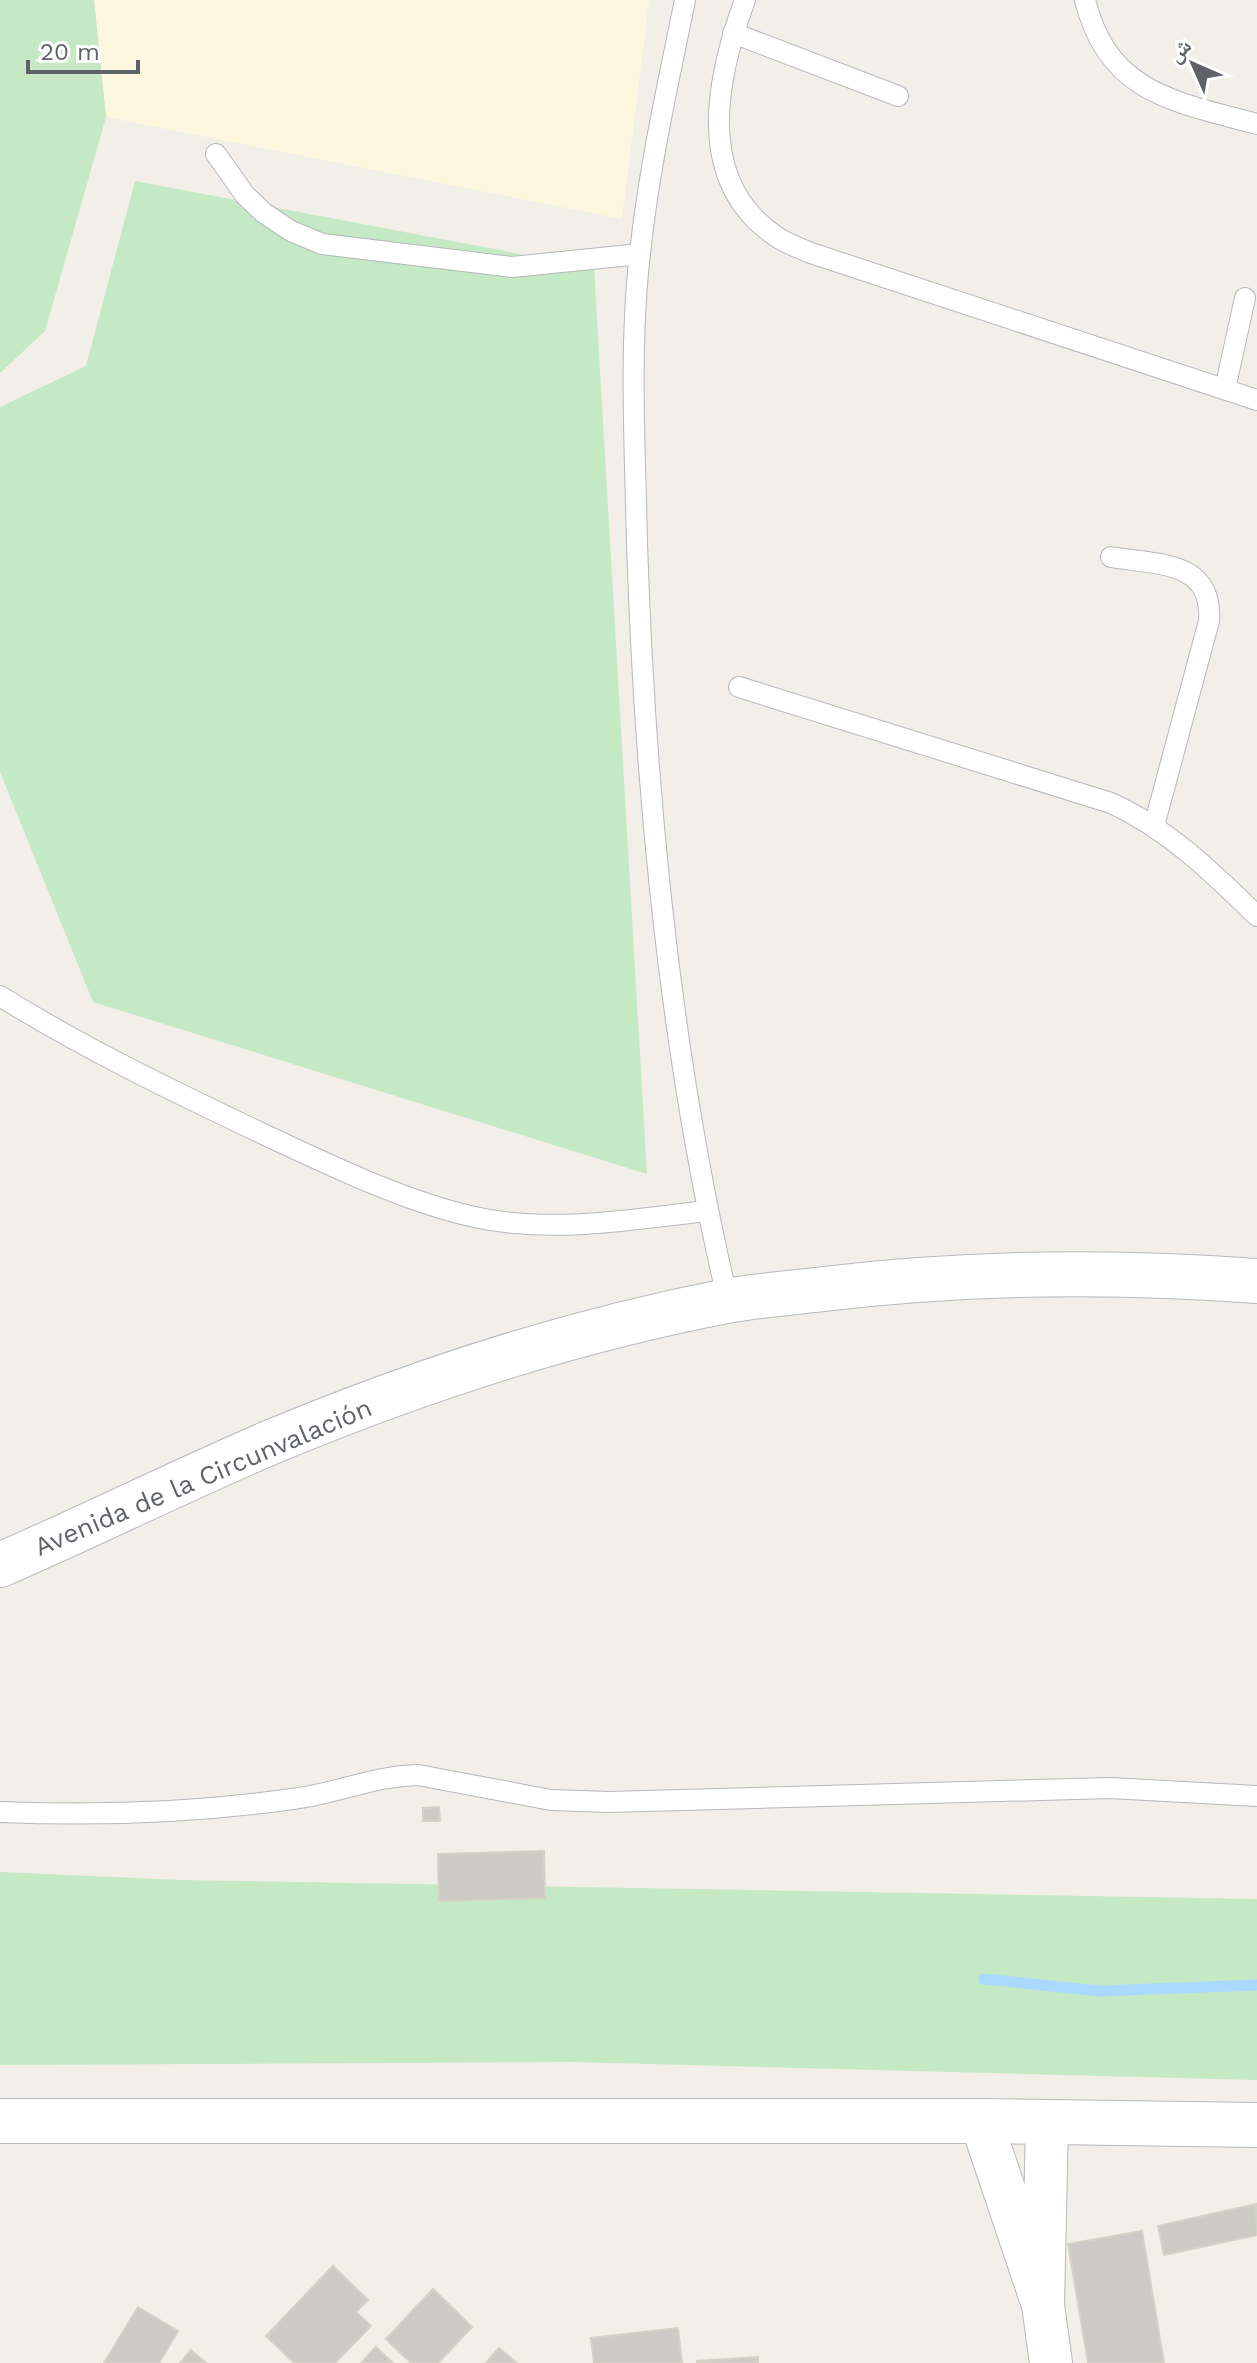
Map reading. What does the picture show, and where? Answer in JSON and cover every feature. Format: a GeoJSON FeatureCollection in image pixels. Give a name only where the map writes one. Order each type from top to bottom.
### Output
{"type":"FeatureCollection","features":[{"type":"Feature","properties":{"kind":"main road","name":"Avenida de la Circunvalación"},"geometry":{"type":"LineString","coordinates":[[0,1565],[268,1444],[400,1393],[546,1346],[728,1301],[973,1275],[1108,1274],[1257,1281]]}},
{"type":"Feature","properties":{"kind":"main road"},"geometry":{"type":"LineString","coordinates":[[0,2121],[981,2121],[1257,2125]]}},
{"type":"Feature","properties":{"kind":"street"},"geometry":{"type":"LineString","coordinates":[[981,2121],[1043,2305]]}},
{"type":"Feature","properties":{"kind":"street"},"geometry":{"type":"LineString","coordinates":[[1047,2122],[1043,2305],[1051,2363]]}},
{"type":"Feature","properties":{"kind":"lane"},"geometry":{"type":"LineString","coordinates":[[685,0],[654,153],[640,254],[636,313],[635,447],[640,623],[655,829],[677,1022],[707,1211],[728,1301]]}},
{"type":"Feature","properties":{"kind":"lane"},"geometry":{"type":"LineString","coordinates":[[745,0],[733,33],[718,112],[719,149],[731,184],[750,214],[778,238],[811,253],[1257,400]]}},
{"type":"Feature","properties":{"kind":"lane"},"geometry":{"type":"LineString","coordinates":[[1085,0],[1099,41],[1113,61],[1132,79],[1154,93],[1179,103],[1257,124]]}},
{"type":"Feature","properties":{"kind":"lane"},"geometry":{"type":"LineString","coordinates":[[733,33],[898,96]]}},
{"type":"Feature","properties":{"kind":"lane"},"geometry":{"type":"LineString","coordinates":[[216,154],[245,195],[264,213],[291,231],[322,244],[512,267],[640,254]]}},
{"type":"Feature","properties":{"kind":"lane"},"geometry":{"type":"LineString","coordinates":[[1225,389],[1245,298]]}},
{"type":"Feature","properties":{"kind":"lane"},"geometry":{"type":"LineString","coordinates":[[1111,557],[1182,569],[1205,588],[1210,602],[1209,621],[1154,826]]}},
{"type":"Feature","properties":{"kind":"lane"},"geometry":{"type":"LineString","coordinates":[[739,687],[1085,794],[1130,812],[1192,854],[1257,916]]}},
{"type":"Feature","properties":{"kind":"lane"},"geometry":{"type":"LineString","coordinates":[[0,996],[111,1061],[327,1164],[430,1205],[489,1220],[564,1227],[707,1211]]}},
{"type":"Feature","properties":{"kind":"lane"},"geometry":{"type":"LineString","coordinates":[[0,1812],[72,1815],[232,1806],[296,1799],[397,1775],[418,1775],[551,1800],[609,1802],[1110,1788],[1257,1796]]}},
{"type":"Feature","properties":{"kind":"shaded area"},"geometry":{"type":"Polygon","coordinates":[[[94,0],[649,0],[622,219],[106,117],[94,0]]]}},
{"type":"Feature","properties":{"kind":"green space"},"geometry":{"type":"Polygon","coordinates":[[[0,0],[94,0],[106,117],[45,331],[0,373],[0,0]]]}},
{"type":"Feature","properties":{"kind":"green space"},"geometry":{"type":"Polygon","coordinates":[[[135,181],[594,268],[647,1174],[93,1002],[0,772],[0,407],[86,366],[135,181]]]}},
{"type":"Feature","properties":{"kind":"green space"},"geometry":{"type":"Polygon","coordinates":[[[0,1872],[179,1880],[1257,1899],[1257,2080],[574,2062],[0,2065],[0,1872]]]}},
{"type":"Feature","properties":{"kind":"building"},"geometry":{"type":"Polygon","coordinates":[[[439,1807],[440,1821],[423,1821],[423,1808],[439,1807]]]}},
{"type":"Feature","properties":{"kind":"building"},"geometry":{"type":"Polygon","coordinates":[[[544,1851],[545,1898],[439,1901],[438,1854],[544,1851]]]}},
{"type":"Feature","properties":{"kind":"building"},"geometry":{"type":"Polygon","coordinates":[[[1256,2204],[1257,2235],[1164,2255],[1158,2226],[1256,2204]]]}},
{"type":"Feature","properties":{"kind":"building"},"geometry":{"type":"Polygon","coordinates":[[[1142,2231],[1164,2363],[1088,2363],[1068,2244],[1142,2231]]]}},
{"type":"Feature","properties":{"kind":"building"},"geometry":{"type":"Polygon","coordinates":[[[333,2266],[368,2300],[356,2312],[371,2326],[335,2363],[294,2363],[266,2336],[333,2266]]]}},
{"type":"Feature","properties":{"kind":"building"},"geometry":{"type":"Polygon","coordinates":[[[433,2289],[472,2327],[438,2363],[411,2363],[386,2339],[433,2289]]]}},
{"type":"Feature","properties":{"kind":"building"},"geometry":{"type":"Polygon","coordinates":[[[138,2307],[178,2331],[159,2363],[104,2363],[138,2307]]]}},
{"type":"Feature","properties":{"kind":"building"},"geometry":{"type":"Polygon","coordinates":[[[678,2328],[682,2363],[594,2363],[591,2338],[678,2328]]]}},
{"type":"Feature","properties":{"kind":"building"},"geometry":{"type":"Polygon","coordinates":[[[376,2347],[393,2363],[361,2363],[376,2347]]]}},
{"type":"Feature","properties":{"kind":"building"},"geometry":{"type":"Polygon","coordinates":[[[499,2348],[517,2363],[486,2363],[499,2348]]]}},
{"type":"Feature","properties":{"kind":"building"},"geometry":{"type":"Polygon","coordinates":[[[191,2350],[206,2363],[180,2363],[191,2350]]]}},
{"type":"Feature","properties":{"kind":"building"},"geometry":{"type":"Polygon","coordinates":[[[758,2357],[758,2363],[697,2363],[697,2361],[758,2357]]]}},
{"type":"Feature","properties":{"kind":"waterway"},"geometry":{"type":"LineString","coordinates":[[984,1979],[1099,1991],[1257,1985]]}}]}
